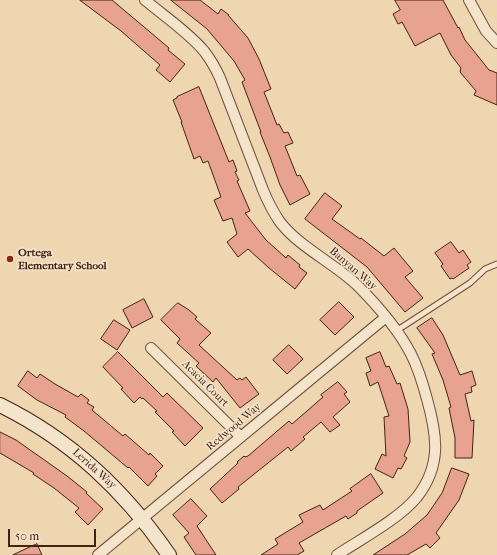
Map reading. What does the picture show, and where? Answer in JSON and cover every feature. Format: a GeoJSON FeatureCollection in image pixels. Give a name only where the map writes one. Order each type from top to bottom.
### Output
{"type":"FeatureCollection","features":[{"type":"Feature","properties":{"kind":"street","name":"Banyan Way"},"geometry":{"type":"LineString","coordinates":[[145,0],[204,51],[213,65],[220,78],[270,208],[281,223],[294,236],[339,270],[356,285],[386,317],[411,354],[424,388],[434,424],[436,440],[434,460],[425,486],[405,510],[337,555]]}},
{"type":"Feature","properties":{"kind":"street"},"geometry":{"type":"LineString","coordinates":[[469,0],[486,31],[497,43]]}},
{"type":"Feature","properties":{"kind":"street","name":"Redwood Way"},"geometry":{"type":"LineString","coordinates":[[98,555],[386,317]]}},
{"type":"Feature","properties":{"kind":"street","name":"Acacia Court"},"geometry":{"type":"LineString","coordinates":[[151,348],[241,437]]}},
{"type":"Feature","properties":{"kind":"street","name":"Lerida Way"},"geometry":{"type":"LineString","coordinates":[[0,405],[24,416],[67,445],[107,479],[142,519],[169,555]]}},
{"type":"Feature","properties":{"kind":"lane"},"geometry":{"type":"LineString","coordinates":[[396,331],[470,283],[485,269],[497,264]]}},
{"type":"Feature","properties":{"kind":"building"},"geometry":{"type":"Polygon","coordinates":[[[80,0],[112,0],[169,48],[168,50],[185,64],[170,82],[156,70],[160,65],[121,31],[80,0]]]}},
{"type":"Feature","properties":{"kind":"building"},"geometry":{"type":"Polygon","coordinates":[[[171,0],[200,0],[218,14],[221,9],[229,15],[248,38],[259,59],[271,89],[264,92],[277,125],[279,124],[284,133],[288,132],[293,143],[285,146],[297,176],[300,175],[310,194],[290,205],[280,185],[242,82],[245,80],[234,61],[207,29],[171,0]]]}},
{"type":"Feature","properties":{"kind":"building"},"geometry":{"type":"Polygon","coordinates":[[[395,0],[443,0],[465,40],[489,70],[497,73],[497,105],[474,95],[476,91],[460,72],[461,68],[451,55],[440,33],[415,46],[402,22],[398,24],[393,14],[400,10],[395,0]]]}},
{"type":"Feature","properties":{"kind":"building"},"geometry":{"type":"Polygon","coordinates":[[[199,87],[229,162],[233,160],[237,171],[235,172],[239,180],[237,181],[250,211],[245,213],[266,240],[286,258],[288,255],[307,273],[295,289],[248,249],[238,257],[227,242],[237,234],[232,218],[223,221],[214,200],[221,197],[208,161],[203,163],[200,156],[194,159],[173,100],[199,87]]]}},
{"type":"Feature","properties":{"kind":"building"},"geometry":{"type":"Polygon","coordinates":[[[325,193],[342,206],[332,219],[360,239],[361,238],[384,256],[394,248],[413,271],[405,277],[423,298],[405,312],[367,267],[305,219],[325,193]]]}},
{"type":"Feature","properties":{"kind":"building"},"geometry":{"type":"Polygon","coordinates":[[[451,242],[459,253],[463,250],[471,262],[467,265],[469,268],[453,279],[450,279],[441,266],[443,264],[435,253],[451,242]]]}},
{"type":"Feature","properties":{"kind":"building"},"geometry":{"type":"Polygon","coordinates":[[[144,299],[153,317],[132,328],[123,310],[144,299]]]}},
{"type":"Feature","properties":{"kind":"building"},"geometry":{"type":"Polygon","coordinates":[[[339,302],[354,317],[335,335],[320,320],[339,302]]]}},
{"type":"Feature","properties":{"kind":"building"},"geometry":{"type":"Polygon","coordinates":[[[178,303],[197,317],[195,319],[211,333],[199,345],[237,380],[240,378],[242,380],[246,377],[259,394],[240,408],[216,378],[213,382],[196,366],[199,363],[177,343],[180,339],[161,320],[178,303]]]}},
{"type":"Feature","properties":{"kind":"building"},"geometry":{"type":"Polygon","coordinates":[[[432,318],[443,335],[460,375],[472,371],[476,385],[471,387],[472,392],[465,394],[471,421],[474,420],[472,458],[455,458],[455,438],[449,408],[451,407],[443,380],[432,354],[435,353],[417,328],[432,318]]]}},
{"type":"Feature","properties":{"kind":"building"},"geometry":{"type":"Polygon","coordinates":[[[114,320],[130,330],[117,350],[101,339],[114,320]]]}},
{"type":"Feature","properties":{"kind":"building"},"geometry":{"type":"Polygon","coordinates":[[[289,345],[303,359],[287,374],[273,360],[289,345]]]}},
{"type":"Feature","properties":{"kind":"building"},"geometry":{"type":"Polygon","coordinates":[[[118,352],[163,397],[167,393],[203,428],[185,446],[172,432],[174,431],[155,412],[157,411],[143,398],[142,399],[140,397],[134,403],[121,389],[123,388],[103,367],[118,352]]]}},
{"type":"Feature","properties":{"kind":"building"},"geometry":{"type":"Polygon","coordinates":[[[380,352],[386,367],[389,366],[397,384],[400,383],[408,409],[410,442],[404,456],[407,458],[401,469],[398,468],[393,478],[375,469],[382,454],[386,456],[384,417],[389,416],[378,382],[370,386],[366,373],[371,371],[366,358],[380,352]]]}},
{"type":"Feature","properties":{"kind":"building"},"geometry":{"type":"Polygon","coordinates":[[[28,371],[37,378],[40,374],[78,397],[81,394],[89,400],[87,403],[94,407],[92,410],[123,436],[125,434],[149,455],[150,453],[163,466],[155,474],[157,476],[148,486],[129,467],[128,468],[65,417],[66,415],[37,400],[18,386],[28,371]]]}},
{"type":"Feature","properties":{"kind":"building"},"geometry":{"type":"Polygon","coordinates":[[[338,382],[347,392],[344,394],[350,402],[333,417],[340,425],[330,432],[321,422],[303,437],[305,439],[291,451],[288,447],[238,487],[239,489],[222,503],[210,489],[244,456],[248,456],[289,421],[292,424],[323,397],[321,395],[338,382]]]}},
{"type":"Feature","properties":{"kind":"building"},"geometry":{"type":"Polygon","coordinates":[[[0,432],[16,440],[67,476],[87,492],[86,493],[103,509],[88,525],[75,512],[79,508],[54,488],[33,474],[34,473],[0,453],[0,432]]]}},
{"type":"Feature","properties":{"kind":"building"},"geometry":{"type":"Polygon","coordinates":[[[452,468],[469,474],[459,500],[436,533],[440,538],[430,548],[426,544],[407,555],[373,555],[405,534],[427,515],[442,493],[452,468]]]}},
{"type":"Feature","properties":{"kind":"building"},"geometry":{"type":"Polygon","coordinates":[[[371,474],[383,493],[357,511],[357,513],[348,519],[346,516],[299,543],[304,551],[297,555],[261,555],[278,544],[275,539],[303,522],[299,515],[320,505],[323,510],[352,491],[350,489],[371,474]]]}},
{"type":"Feature","properties":{"kind":"building"},"geometry":{"type":"Polygon","coordinates":[[[191,499],[207,516],[197,526],[216,555],[196,555],[184,537],[189,533],[173,515],[191,499]]]}},
{"type":"Feature","properties":{"kind":"building"},"geometry":{"type":"Polygon","coordinates":[[[37,544],[42,555],[13,555],[37,544]]]}},
{"type":"Feature","properties":{"kind":"place","name":"Ortega Elementary School"},"geometry":{"type":"Point","coordinates":[10,259]}}]}
